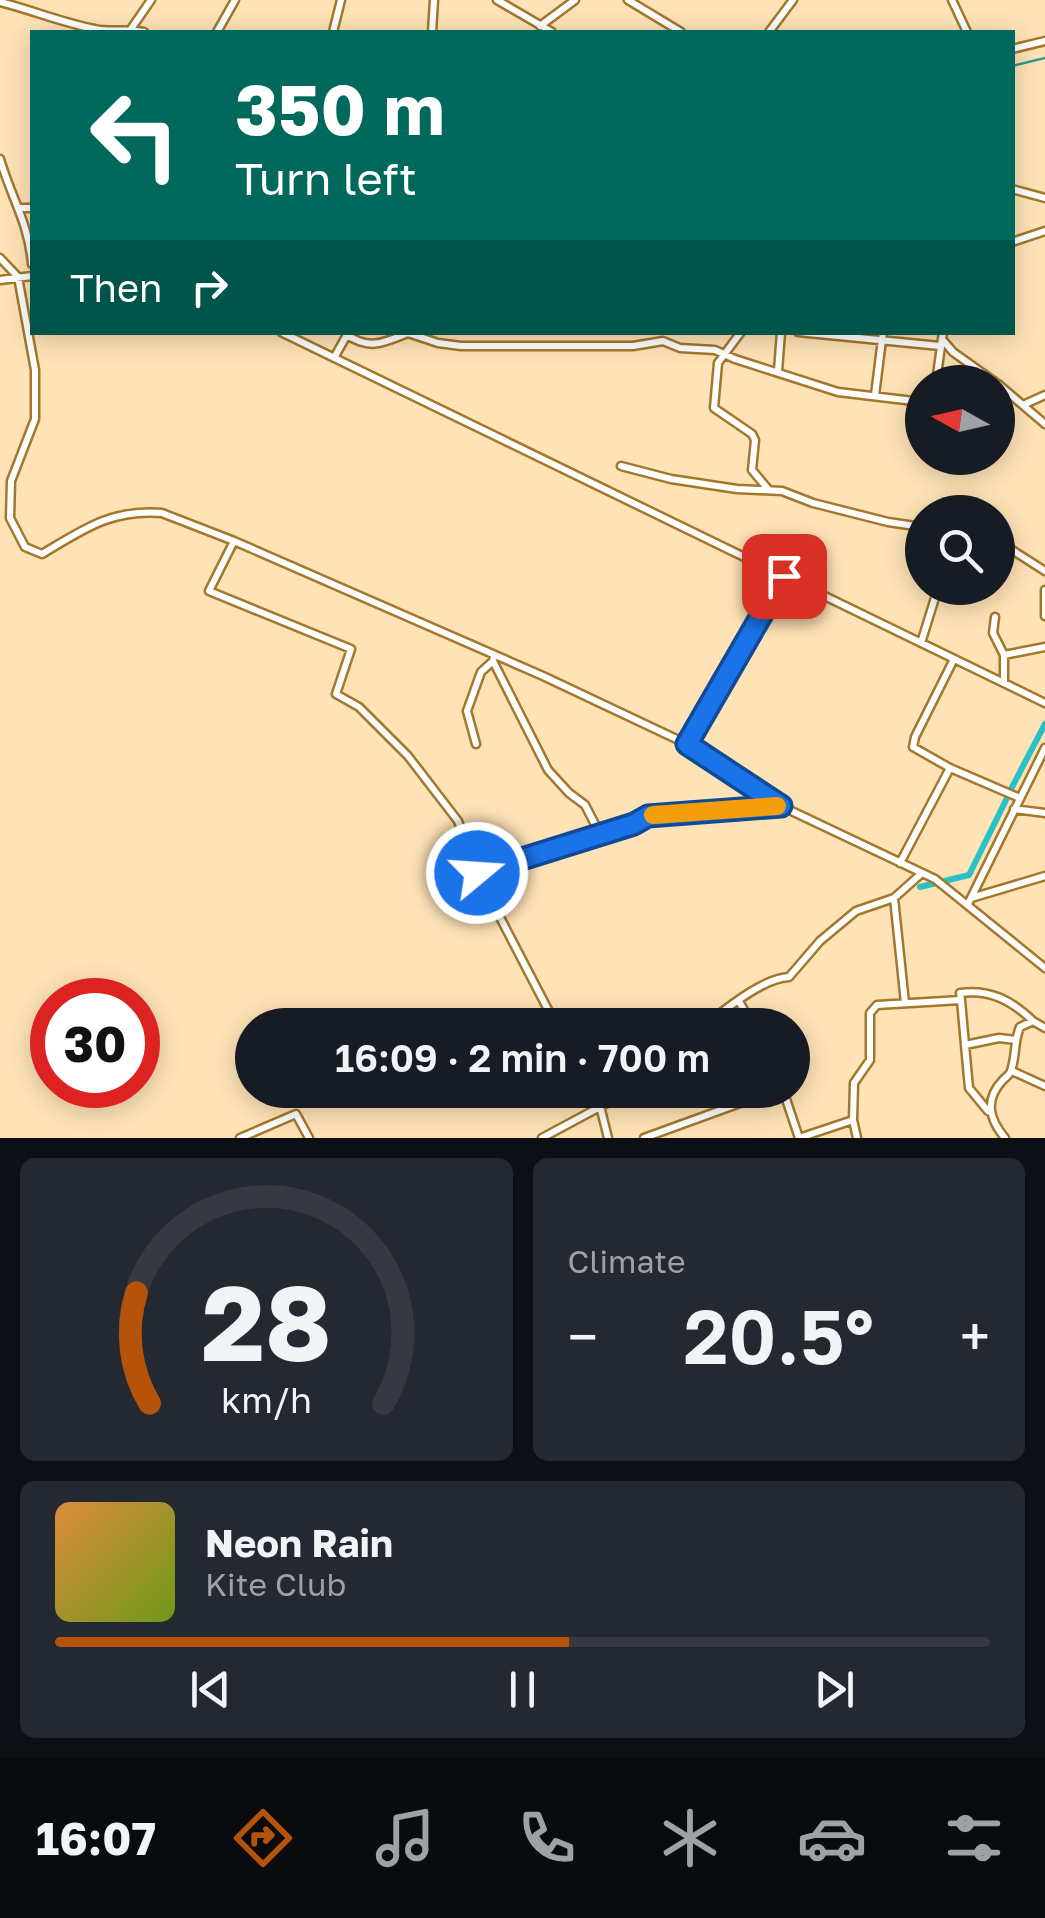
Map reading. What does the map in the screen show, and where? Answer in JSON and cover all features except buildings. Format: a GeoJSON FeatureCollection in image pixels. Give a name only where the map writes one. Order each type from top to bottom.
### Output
{"type":"FeatureCollection","features":[{"type":"Feature","properties":{"kind":"street"},"geometry":{"type":"LineString","coordinates":[[131,30],[151,0]]}},
{"type":"Feature","properties":{"kind":"street"},"geometry":{"type":"LineString","coordinates":[[219,30],[235,0]]}},
{"type":"Feature","properties":{"kind":"street"},"geometry":{"type":"LineString","coordinates":[[334,30],[341,0]]}},
{"type":"Feature","properties":{"kind":"street"},"geometry":{"type":"LineString","coordinates":[[432,30],[434,0]]}},
{"type":"Feature","properties":{"kind":"street"},"geometry":{"type":"LineString","coordinates":[[497,0],[548,30]]}},
{"type":"Feature","properties":{"kind":"street"},"geometry":{"type":"LineString","coordinates":[[540,26],[575,0]]}},
{"type":"Feature","properties":{"kind":"street"},"geometry":{"type":"LineString","coordinates":[[628,0],[678,30]]}},
{"type":"Feature","properties":{"kind":"street"},"geometry":{"type":"LineString","coordinates":[[770,30],[792,0]]}},
{"type":"Feature","properties":{"kind":"street"},"geometry":{"type":"LineString","coordinates":[[952,0],[966,30]]}},
{"type":"Feature","properties":{"kind":"street"},"geometry":{"type":"LineString","coordinates":[[0,2],[104,30]]}},
{"type":"Feature","properties":{"kind":"street"},"geometry":{"type":"LineString","coordinates":[[1015,48],[1045,41]]}},
{"type":"Feature","properties":{"kind":"street"},"geometry":{"type":"LineString","coordinates":[[0,159],[27,226],[30,249]]}},
{"type":"Feature","properties":{"kind":"street"},"geometry":{"type":"LineString","coordinates":[[1015,190],[1045,198]]}},
{"type":"Feature","properties":{"kind":"street"},"geometry":{"type":"LineString","coordinates":[[18,208],[30,208]]}},
{"type":"Feature","properties":{"kind":"street"},"geometry":{"type":"LineString","coordinates":[[1015,241],[1045,231]]}},
{"type":"Feature","properties":{"kind":"street"},"geometry":{"type":"LineString","coordinates":[[0,258],[18,277],[34,356],[33,426],[10,480],[10,512],[20,542],[42,554],[100,520],[150,512],[234,541],[687,744],[781,806],[922,873],[970,901],[1045,968]]}},
{"type":"Feature","properties":{"kind":"street"},"geometry":{"type":"LineString","coordinates":[[0,280],[30,276]]}},
{"type":"Feature","properties":{"kind":"street"},"geometry":{"type":"LineString","coordinates":[[288,335],[1045,703]]}},
{"type":"Feature","properties":{"kind":"street"},"geometry":{"type":"LineString","coordinates":[[334,358],[346,335]]}},
{"type":"Feature","properties":{"kind":"street"},"geometry":{"type":"LineString","coordinates":[[348,335],[360,344],[375,346],[404,335]]}},
{"type":"Feature","properties":{"kind":"street"},"geometry":{"type":"LineString","coordinates":[[415,335],[461,346],[632,346],[662,337],[680,348],[710,349],[838,392],[905,400]]}},
{"type":"Feature","properties":{"kind":"street"},"geometry":{"type":"LineString","coordinates":[[738,335],[718,363],[714,408],[752,434],[752,470],[769,490]]}},
{"type":"Feature","properties":{"kind":"street"},"geometry":{"type":"LineString","coordinates":[[778,371],[781,335]]}},
{"type":"Feature","properties":{"kind":"street"},"geometry":{"type":"LineString","coordinates":[[874,395],[882,336],[941,339],[970,365]]}},
{"type":"Feature","properties":{"kind":"street"},"geometry":{"type":"LineString","coordinates":[[938,365],[941,339]]}},
{"type":"Feature","properties":{"kind":"street"},"geometry":{"type":"LineString","coordinates":[[938,360],[953,352]]}},
{"type":"Feature","properties":{"kind":"street"},"geometry":{"type":"LineString","coordinates":[[1024,405],[1045,396]]}},
{"type":"Feature","properties":{"kind":"street"},"geometry":{"type":"LineString","coordinates":[[1015,398],[1045,424]]}},
{"type":"Feature","properties":{"kind":"street"},"geometry":{"type":"LineString","coordinates":[[621,466],[687,481],[769,490],[905,524]]}},
{"type":"Feature","properties":{"kind":"street"},"geometry":{"type":"LineString","coordinates":[[234,541],[209,592],[350,648],[336,694],[371,718],[408,756],[458,821],[477,873],[547,1008]]}},
{"type":"Feature","properties":{"kind":"street"},"geometry":{"type":"LineString","coordinates":[[1015,552],[1045,571]]}},
{"type":"Feature","properties":{"kind":"street"},"geometry":{"type":"LineString","coordinates":[[687,744],[784,576]]}},
{"type":"Feature","properties":{"kind":"street"},"geometry":{"type":"LineString","coordinates":[[1045,590],[1045,616]]}},
{"type":"Feature","properties":{"kind":"street"},"geometry":{"type":"LineString","coordinates":[[921,643],[933,605]]}},
{"type":"Feature","properties":{"kind":"street"},"geometry":{"type":"LineString","coordinates":[[995,617],[993,634],[1004,655],[1004,683]]}},
{"type":"Feature","properties":{"kind":"street"},"geometry":{"type":"LineString","coordinates":[[1004,655],[1045,647]]}},
{"type":"Feature","properties":{"kind":"street"},"geometry":{"type":"LineString","coordinates":[[476,744],[467,711],[481,672],[494,658]]}},
{"type":"Feature","properties":{"kind":"street"},"geometry":{"type":"LineString","coordinates":[[494,658],[548,770],[585,805],[600,834]]}},
{"type":"Feature","properties":{"kind":"street"},"geometry":{"type":"LineString","coordinates":[[954,660],[913,744],[916,750],[950,768],[1020,798]]}},
{"type":"Feature","properties":{"kind":"street"},"geometry":{"type":"LineString","coordinates":[[970,901],[1045,748]]}},
{"type":"Feature","properties":{"kind":"street"},"geometry":{"type":"LineString","coordinates":[[900,863],[950,768]]}},
{"type":"Feature","properties":{"kind":"street"},"geometry":{"type":"LineString","coordinates":[[477,873],[662,813],[781,806]]}},
{"type":"Feature","properties":{"kind":"street"},"geometry":{"type":"LineString","coordinates":[[1014,810],[1045,813]]}},
{"type":"Feature","properties":{"kind":"street"},"geometry":{"type":"LineString","coordinates":[[728,1008],[778,977],[789,977],[820,942],[856,912],[894,898],[922,873]]}},
{"type":"Feature","properties":{"kind":"street"},"geometry":{"type":"LineString","coordinates":[[970,901],[1045,876]]}},
{"type":"Feature","properties":{"kind":"street"},"geometry":{"type":"LineString","coordinates":[[894,898],[904,1004]]}},
{"type":"Feature","properties":{"kind":"street"},"geometry":{"type":"LineString","coordinates":[[1006,1138],[969,1088],[960,993],[1008,1000],[1045,1028]]}},
{"type":"Feature","properties":{"kind":"street"},"geometry":{"type":"LineString","coordinates":[[857,1138],[853,1120],[854,1083],[870,1060],[872,1008],[960,1000]]}},
{"type":"Feature","properties":{"kind":"street"},"geometry":{"type":"LineString","coordinates":[[738,1001],[742,1008]]}},
{"type":"Feature","properties":{"kind":"street"},"geometry":{"type":"LineString","coordinates":[[990,1113],[991,1097],[1012,1071],[1020,1027],[1033,1020]]}},
{"type":"Feature","properties":{"kind":"street"},"geometry":{"type":"LineString","coordinates":[[965,1045],[999,1038],[1016,1040]]}},
{"type":"Feature","properties":{"kind":"street"},"geometry":{"type":"LineString","coordinates":[[1012,1071],[1045,1086]]}},
{"type":"Feature","properties":{"kind":"street"},"geometry":{"type":"LineString","coordinates":[[542,1138],[596,1108]]}},
{"type":"Feature","properties":{"kind":"street"},"geometry":{"type":"LineString","coordinates":[[600,1108],[608,1138]]}},
{"type":"Feature","properties":{"kind":"street"},"geometry":{"type":"LineString","coordinates":[[644,1138],[728,1108]]}},
{"type":"Feature","properties":{"kind":"street"},"geometry":{"type":"LineString","coordinates":[[786,1108],[799,1138],[853,1120]]}},
{"type":"Feature","properties":{"kind":"street"},"geometry":{"type":"LineString","coordinates":[[240,1138],[296,1114],[308,1138]]}},
{"type":"Feature","properties":{"kind":"waterway"},"geometry":{"type":"LineString","coordinates":[[1015,65],[1045,58]]}},
{"type":"Feature","properties":{"kind":"waterway"},"geometry":{"type":"LineString","coordinates":[[1010,791],[1045,724]]}},
{"type":"Feature","properties":{"kind":"waterway"},"geometry":{"type":"LineString","coordinates":[[920,887],[969,875],[1008,796]]}},
{"type":"Feature","properties":{"kind":"slow traffic"},"geometry":{"type":"LineString","coordinates":[[653,815],[777,806]]}},
{"type":"Feature","properties":{"kind":"route"},"geometry":{"type":"LineString","coordinates":[[477,873],[634,824],[648,816],[781,806],[687,744],[784,576]]}}]}
